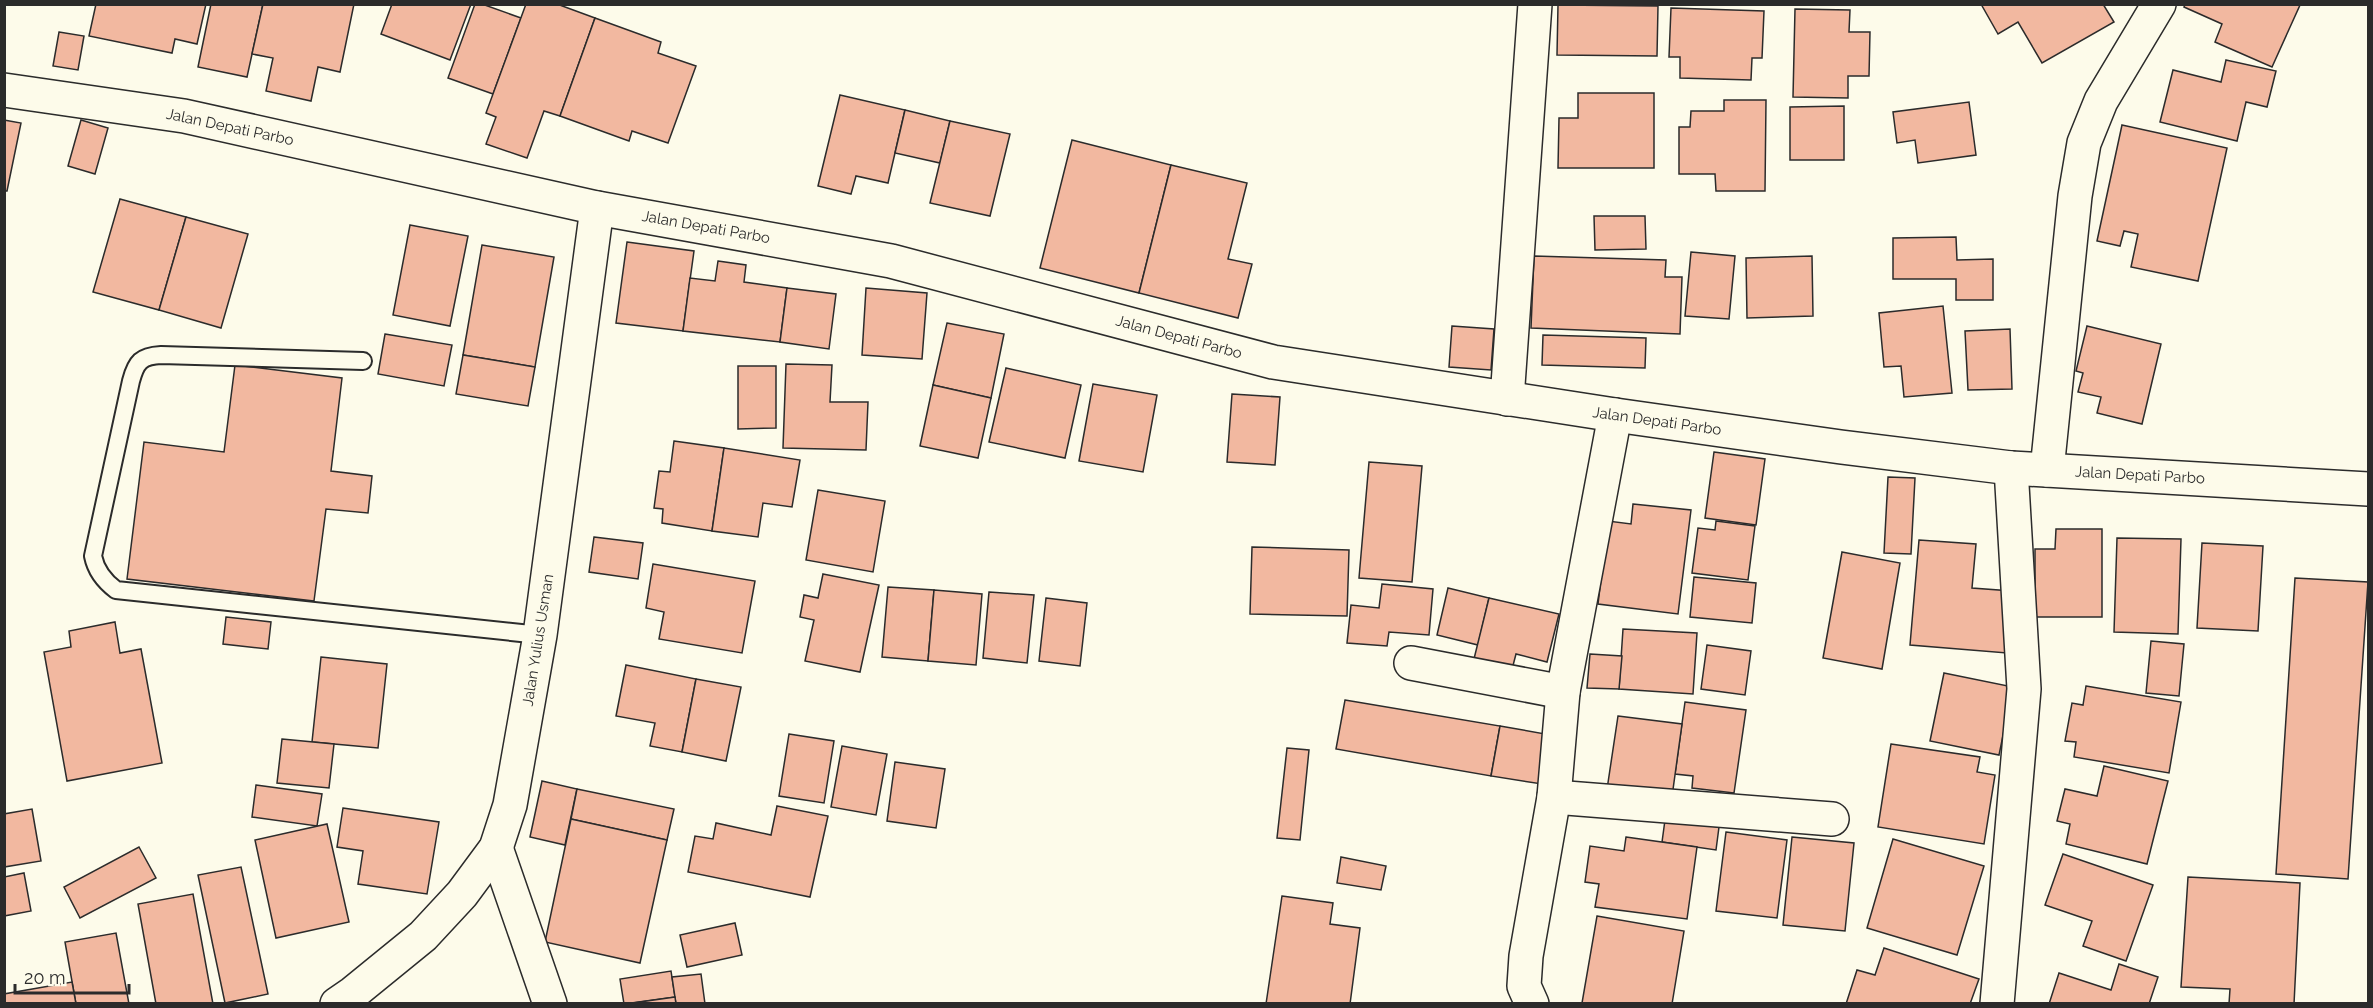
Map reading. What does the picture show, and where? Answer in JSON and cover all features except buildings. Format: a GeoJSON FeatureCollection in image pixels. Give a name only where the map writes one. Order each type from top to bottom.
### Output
{"type":"FeatureCollection","features":[{"type":"Feature","properties":{"kind":"street"},"geometry":{"type":"LineString","coordinates":[[1507,399],[1535,4]]}},
{"type":"Feature","properties":{"kind":"street"},"geometry":{"type":"LineString","coordinates":[[2047,470],[2074,196],[2084,143],[2101,101],[2159,4]]}},
{"type":"Feature","properties":{"kind":"street","name":"Jalan Depati Parbo"},"geometry":{"type":"LineString","coordinates":[[4,90],[184,116],[597,208],[891,261],[1273,362],[1615,415],[2011,468],[2368,489]]}},
{"type":"Feature","properties":{"kind":"street","name":"Jalan Yulius Usman"},"geometry":{"type":"LineString","coordinates":[[337,1004],[423,936],[462,894],[496,848],[510,805],[540,635],[597,208]]}},
{"type":"Feature","properties":{"kind":"street"},"geometry":{"type":"LineString","coordinates":[[1532,1004],[1524,986],[1526,956],[1554,797],[1563,692],[1615,415]]}},
{"type":"Feature","properties":{"kind":"street"},"geometry":{"type":"LineString","coordinates":[[1996,1004],[2024,689],[2011,468]]}},
{"type":"Feature","properties":{"kind":"street"},"geometry":{"type":"LineString","coordinates":[[1411,663],[1563,692]]}},
{"type":"Feature","properties":{"kind":"street"},"geometry":{"type":"LineString","coordinates":[[1554,797],[1832,819]]}},
{"type":"Feature","properties":{"kind":"street"},"geometry":{"type":"LineString","coordinates":[[496,848],[550,1004]]}},
{"type":"Feature","properties":{"kind":"lane"},"geometry":{"type":"LineString","coordinates":[[363,361],[161,355],[148,356],[140,361],[134,369],[93,556],[95,568],[116,590],[540,635]]}}]}
